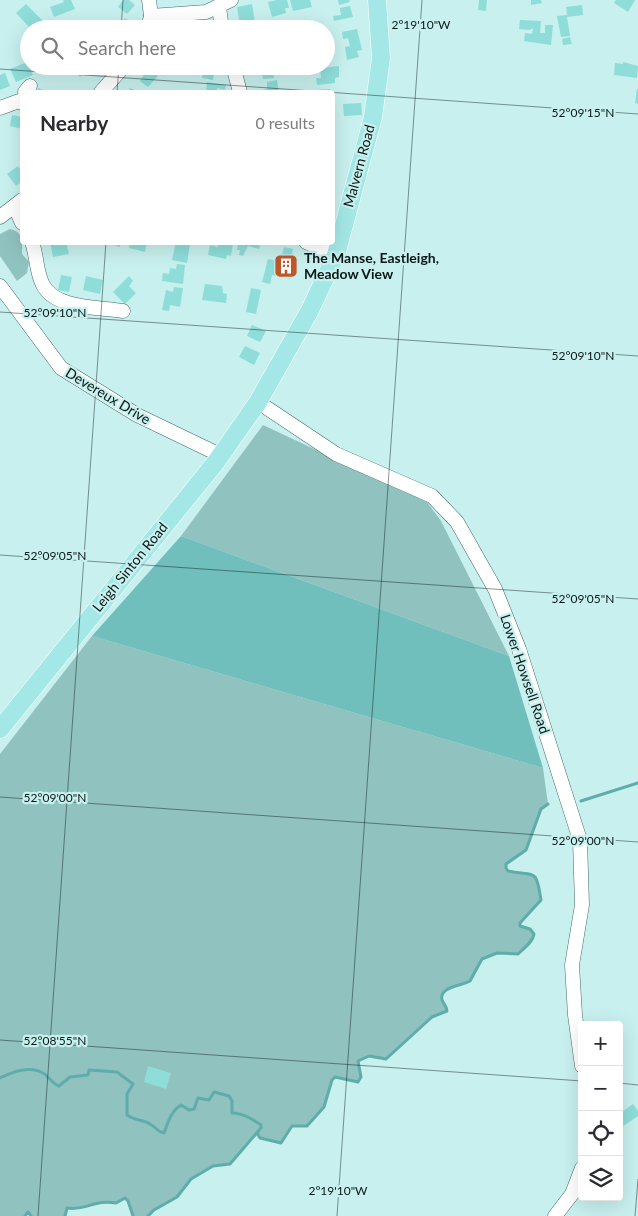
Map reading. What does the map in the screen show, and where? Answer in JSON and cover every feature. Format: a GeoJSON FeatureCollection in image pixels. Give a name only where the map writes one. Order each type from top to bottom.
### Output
{"type":"FeatureCollection","features":[{"type":"Feature","properties":{"kind":"main road","name":"Malvern Road"},"geometry":{"type":"LineString","coordinates":[[258,402],[310,310],[336,254],[372,117],[378,84],[381,58],[377,0]]}},
{"type":"Feature","properties":{"kind":"main road","name":"Leigh Sinton Road"},"geometry":{"type":"LineString","coordinates":[[0,729],[220,455],[258,402]]}},
{"type":"Feature","properties":{"kind":"street"},"geometry":{"type":"LineString","coordinates":[[149,0],[149,20]]}},
{"type":"Feature","properties":{"kind":"street"},"geometry":{"type":"LineString","coordinates":[[160,20],[193,14],[225,3],[223,20]]}},
{"type":"Feature","properties":{"kind":"street"},"geometry":{"type":"LineString","coordinates":[[105,88],[116,75]]}},
{"type":"Feature","properties":{"kind":"street"},"geometry":{"type":"LineString","coordinates":[[235,75],[239,90]]}},
{"type":"Feature","properties":{"kind":"street"},"geometry":{"type":"LineString","coordinates":[[0,108],[20,98]]}},
{"type":"Feature","properties":{"kind":"street"},"geometry":{"type":"LineString","coordinates":[[0,217],[19,204]]}},
{"type":"Feature","properties":{"kind":"street"},"geometry":{"type":"LineString","coordinates":[[33,245],[42,284],[52,296],[66,303],[123,311]]}},
{"type":"Feature","properties":{"kind":"street"},"geometry":{"type":"LineString","coordinates":[[314,245],[336,254]]}},
{"type":"Feature","properties":{"kind":"street","name":"Devereux Drive"},"geometry":{"type":"LineString","coordinates":[[0,286],[61,368],[137,415],[220,455]]}},
{"type":"Feature","properties":{"kind":"street","name":"Lower Howsell Road"},"geometry":{"type":"LineString","coordinates":[[258,402],[336,454],[432,496],[457,522],[495,589],[519,649],[580,840],[582,905],[572,966],[578,1037]]}},
{"type":"Feature","properties":{"kind":"street"},"geometry":{"type":"LineString","coordinates":[[555,1216],[572,1194],[578,1178]]}},
{"type":"Feature","properties":{"kind":"shaded area"},"geometry":{"type":"Polygon","coordinates":[[[10,229],[15,230],[20,235],[22,254],[29,262],[27,273],[17,281],[0,256],[0,234],[10,229]]]}},
{"type":"Feature","properties":{"kind":"shaded area"},"geometry":{"type":"Polygon","coordinates":[[[263,425],[427,502],[441,521],[509,656],[181,536],[263,425]]]}},
{"type":"Feature","properties":{"kind":"shaded area"},"geometry":{"type":"Polygon","coordinates":[[[181,536],[509,656],[543,768],[92,636],[181,536]]]}},
{"type":"Feature","properties":{"kind":"shaded area"},"geometry":{"type":"Polygon","coordinates":[[[92,636],[543,768],[548,804],[541,809],[526,850],[507,864],[506,868],[508,871],[534,874],[537,877],[541,900],[520,923],[520,926],[530,929],[534,934],[532,940],[518,954],[497,953],[482,959],[470,981],[447,989],[444,992],[442,1000],[447,1011],[432,1017],[386,1059],[369,1056],[358,1061],[361,1077],[358,1082],[335,1077],[324,1107],[307,1126],[292,1126],[281,1143],[260,1138],[257,1133],[230,1164],[213,1166],[191,1179],[177,1197],[154,1210],[148,1216],[133,1216],[128,1201],[125,1198],[116,1203],[109,1202],[79,1208],[67,1208],[65,1216],[31,1216],[28,1212],[25,1216],[0,1216],[0,754],[92,636]]]}},
{"type":"Feature","properties":{"kind":"building"},"geometry":{"type":"Polygon","coordinates":[[[63,0],[71,0],[75,9],[54,17],[50,7],[64,2],[63,0]]]}},
{"type":"Feature","properties":{"kind":"building"},"geometry":{"type":"Polygon","coordinates":[[[123,0],[129,0],[135,5],[127,14],[118,7],[123,0]]]}},
{"type":"Feature","properties":{"kind":"building"},"geometry":{"type":"Polygon","coordinates":[[[287,0],[289,8],[285,8],[286,13],[272,17],[268,2],[287,0]]]}},
{"type":"Feature","properties":{"kind":"building"},"geometry":{"type":"Polygon","coordinates":[[[290,0],[310,0],[312,7],[293,11],[290,0]]]}},
{"type":"Feature","properties":{"kind":"building"},"geometry":{"type":"Polygon","coordinates":[[[338,0],[349,0],[350,2],[339,5],[338,0]]]}},
{"type":"Feature","properties":{"kind":"building"},"geometry":{"type":"Polygon","coordinates":[[[479,0],[487,0],[486,11],[478,10],[479,0]]]}},
{"type":"Feature","properties":{"kind":"building"},"geometry":{"type":"Polygon","coordinates":[[[531,0],[541,0],[542,3],[531,5],[531,0]]]}},
{"type":"Feature","properties":{"kind":"building"},"geometry":{"type":"Polygon","coordinates":[[[616,0],[635,0],[628,12],[614,3],[616,0]]]}},
{"type":"Feature","properties":{"kind":"building"},"geometry":{"type":"Polygon","coordinates":[[[26,4],[42,20],[23,20],[16,13],[26,4]]]}},
{"type":"Feature","properties":{"kind":"building"},"geometry":{"type":"Polygon","coordinates":[[[252,4],[255,20],[239,20],[237,7],[252,4]]]}},
{"type":"Feature","properties":{"kind":"building"},"geometry":{"type":"Polygon","coordinates":[[[582,5],[583,15],[567,17],[570,36],[561,37],[557,16],[567,15],[566,7],[582,5]]]}},
{"type":"Feature","properties":{"kind":"building"},"geometry":{"type":"Polygon","coordinates":[[[350,6],[353,17],[334,20],[333,16],[341,15],[340,8],[350,6]]]}},
{"type":"Feature","properties":{"kind":"building"},"geometry":{"type":"Polygon","coordinates":[[[520,20],[541,21],[540,33],[545,33],[545,25],[553,25],[551,45],[524,41],[525,33],[532,34],[533,28],[530,30],[519,29],[520,20]]]}},
{"type":"Feature","properties":{"kind":"building"},"geometry":{"type":"Polygon","coordinates":[[[357,29],[362,50],[357,51],[359,57],[347,60],[345,47],[350,46],[348,38],[343,39],[342,32],[357,29]]]}},
{"type":"Feature","properties":{"kind":"building"},"geometry":{"type":"Polygon","coordinates":[[[570,37],[572,44],[563,45],[562,39],[570,37]]]}},
{"type":"Feature","properties":{"kind":"building"},"geometry":{"type":"Polygon","coordinates":[[[623,62],[638,66],[637,78],[614,75],[615,63],[623,64],[623,62]]]}},
{"type":"Feature","properties":{"kind":"building"},"geometry":{"type":"Polygon","coordinates":[[[20,65],[20,75],[33,75],[16,82],[10,69],[20,65]]]}},
{"type":"Feature","properties":{"kind":"building"},"geometry":{"type":"Polygon","coordinates":[[[335,66],[339,66],[339,77],[335,78],[335,83],[317,85],[316,78],[321,78],[321,75],[335,75],[335,66]]]}},
{"type":"Feature","properties":{"kind":"building"},"geometry":{"type":"Polygon","coordinates":[[[5,73],[10,86],[0,90],[0,75],[5,73]]]}},
{"type":"Feature","properties":{"kind":"building"},"geometry":{"type":"Polygon","coordinates":[[[144,75],[158,76],[148,87],[140,81],[144,75]]]}},
{"type":"Feature","properties":{"kind":"building"},"geometry":{"type":"Polygon","coordinates":[[[203,75],[214,75],[213,80],[202,78],[203,75]]]}},
{"type":"Feature","properties":{"kind":"building"},"geometry":{"type":"Polygon","coordinates":[[[262,75],[274,75],[274,78],[263,79],[262,75]]]}},
{"type":"Feature","properties":{"kind":"building"},"geometry":{"type":"Polygon","coordinates":[[[277,80],[279,90],[259,90],[267,89],[267,82],[277,80]]]}},
{"type":"Feature","properties":{"kind":"building"},"geometry":{"type":"Polygon","coordinates":[[[207,82],[226,85],[225,90],[217,88],[217,90],[206,90],[207,82]]]}},
{"type":"Feature","properties":{"kind":"building"},"geometry":{"type":"Polygon","coordinates":[[[638,89],[638,104],[635,103],[638,89]]]}},
{"type":"Feature","properties":{"kind":"building"},"geometry":{"type":"Polygon","coordinates":[[[361,103],[362,115],[344,116],[343,104],[361,103]]]}},
{"type":"Feature","properties":{"kind":"building"},"geometry":{"type":"Polygon","coordinates":[[[12,115],[20,117],[20,128],[10,126],[12,115]]]}},
{"type":"Feature","properties":{"kind":"building"},"geometry":{"type":"Polygon","coordinates":[[[18,166],[20,170],[20,183],[16,186],[7,174],[18,166]]]}},
{"type":"Feature","properties":{"kind":"building"},"geometry":{"type":"Polygon","coordinates":[[[51,245],[67,245],[69,254],[53,257],[51,245]]]}},
{"type":"Feature","properties":{"kind":"building"},"geometry":{"type":"Polygon","coordinates":[[[130,245],[146,245],[145,252],[129,248],[130,245]]]}},
{"type":"Feature","properties":{"kind":"building"},"geometry":{"type":"Polygon","coordinates":[[[175,245],[190,245],[187,263],[172,260],[175,245]]]}},
{"type":"Feature","properties":{"kind":"building"},"geometry":{"type":"Polygon","coordinates":[[[210,245],[218,247],[218,245],[233,245],[231,256],[227,255],[226,259],[208,255],[210,245]]]}},
{"type":"Feature","properties":{"kind":"building"},"geometry":{"type":"Polygon","coordinates":[[[238,245],[260,245],[259,249],[248,246],[243,256],[239,255],[240,250],[237,250],[238,245]]]}},
{"type":"Feature","properties":{"kind":"building","name":"The Manse, Eastleigh, Meadow View"},"geometry":{"type":"Polygon","coordinates":[[[284,247],[293,249],[291,257],[295,258],[290,279],[272,275],[270,284],[262,282],[268,259],[278,261],[277,266],[279,266],[284,247]]]}},
{"type":"Feature","properties":{"kind":"building"},"geometry":{"type":"Polygon","coordinates":[[[177,264],[185,265],[183,284],[162,281],[163,273],[169,274],[170,268],[176,269],[177,264]]]}},
{"type":"Feature","properties":{"kind":"building"},"geometry":{"type":"Polygon","coordinates":[[[61,275],[72,277],[69,292],[58,290],[61,275]]]}},
{"type":"Feature","properties":{"kind":"building"},"geometry":{"type":"Polygon","coordinates":[[[86,276],[103,280],[100,294],[83,290],[86,276]]]}},
{"type":"Feature","properties":{"kind":"building"},"geometry":{"type":"Polygon","coordinates":[[[129,276],[133,281],[129,286],[136,293],[125,304],[113,292],[129,276]]]}},
{"type":"Feature","properties":{"kind":"building"},"geometry":{"type":"Polygon","coordinates":[[[205,284],[222,286],[223,293],[227,294],[226,303],[202,300],[205,284]]]}},
{"type":"Feature","properties":{"kind":"building"},"geometry":{"type":"Polygon","coordinates":[[[174,287],[183,288],[180,307],[170,305],[169,311],[162,310],[166,290],[173,292],[174,287]]]}},
{"type":"Feature","properties":{"kind":"building"},"geometry":{"type":"Polygon","coordinates":[[[251,288],[261,290],[256,314],[246,312],[251,288]]]}},
{"type":"Feature","properties":{"kind":"building"},"geometry":{"type":"Polygon","coordinates":[[[252,325],[266,331],[260,342],[247,336],[252,325]]]}},
{"type":"Feature","properties":{"kind":"building"},"geometry":{"type":"Polygon","coordinates":[[[245,346],[260,353],[254,365],[239,357],[245,346]]]}},
{"type":"Feature","properties":{"kind":"building"},"geometry":{"type":"Polygon","coordinates":[[[148,1066],[171,1073],[166,1089],[144,1082],[148,1066]]]}},
{"type":"Feature","properties":{"kind":"building"},"geometry":{"type":"Polygon","coordinates":[[[633,1104],[638,1111],[638,1116],[623,1126],[623,1111],[633,1104]]]}},
{"type":"Feature","properties":{"kind":"waterway"},"geometry":{"type":"LineString","coordinates":[[581,801],[638,783]]}},
{"type":"Feature","properties":{"kind":"waterway"},"geometry":{"type":"LineString","coordinates":[[257,1133],[260,1138],[281,1143],[292,1126],[307,1126],[324,1107],[332,1080],[335,1077],[358,1082],[361,1077],[358,1061],[369,1056],[386,1059],[432,1017],[447,1011],[442,1000],[444,992],[447,989],[470,981],[482,959],[497,953],[518,954],[530,942],[534,934],[530,929],[520,926],[520,923],[541,900],[538,882],[533,875],[508,871],[506,864],[526,850],[541,809],[548,804]]}},
{"type":"Feature","properties":{"kind":"waterway"},"geometry":{"type":"LineString","coordinates":[[0,1078],[27,1069],[43,1073],[59,1086],[70,1077],[88,1075],[89,1070],[117,1072],[133,1084],[127,1094],[127,1115],[152,1125],[158,1131],[164,1133],[170,1117],[178,1107],[181,1105],[189,1110],[194,1109],[198,1098],[209,1100],[214,1092],[229,1096],[232,1101],[232,1113],[244,1115],[261,1125],[261,1128],[230,1164],[213,1166],[191,1179],[177,1197],[154,1210],[148,1216]]}},
{"type":"Feature","properties":{"kind":"waterway"},"geometry":{"type":"LineString","coordinates":[[65,1216],[67,1208],[80,1208],[109,1202],[116,1203],[125,1198],[128,1201],[133,1216]]}},
{"type":"Feature","properties":{"kind":"waterway"},"geometry":{"type":"LineString","coordinates":[[25,1216],[28,1212],[31,1216]]}},
{"type":"Feature","properties":{"kind":"place","name":"The Manse, Eastleigh, Meadow View"},"geometry":{"type":"Point","coordinates":[286,266]}}]}
